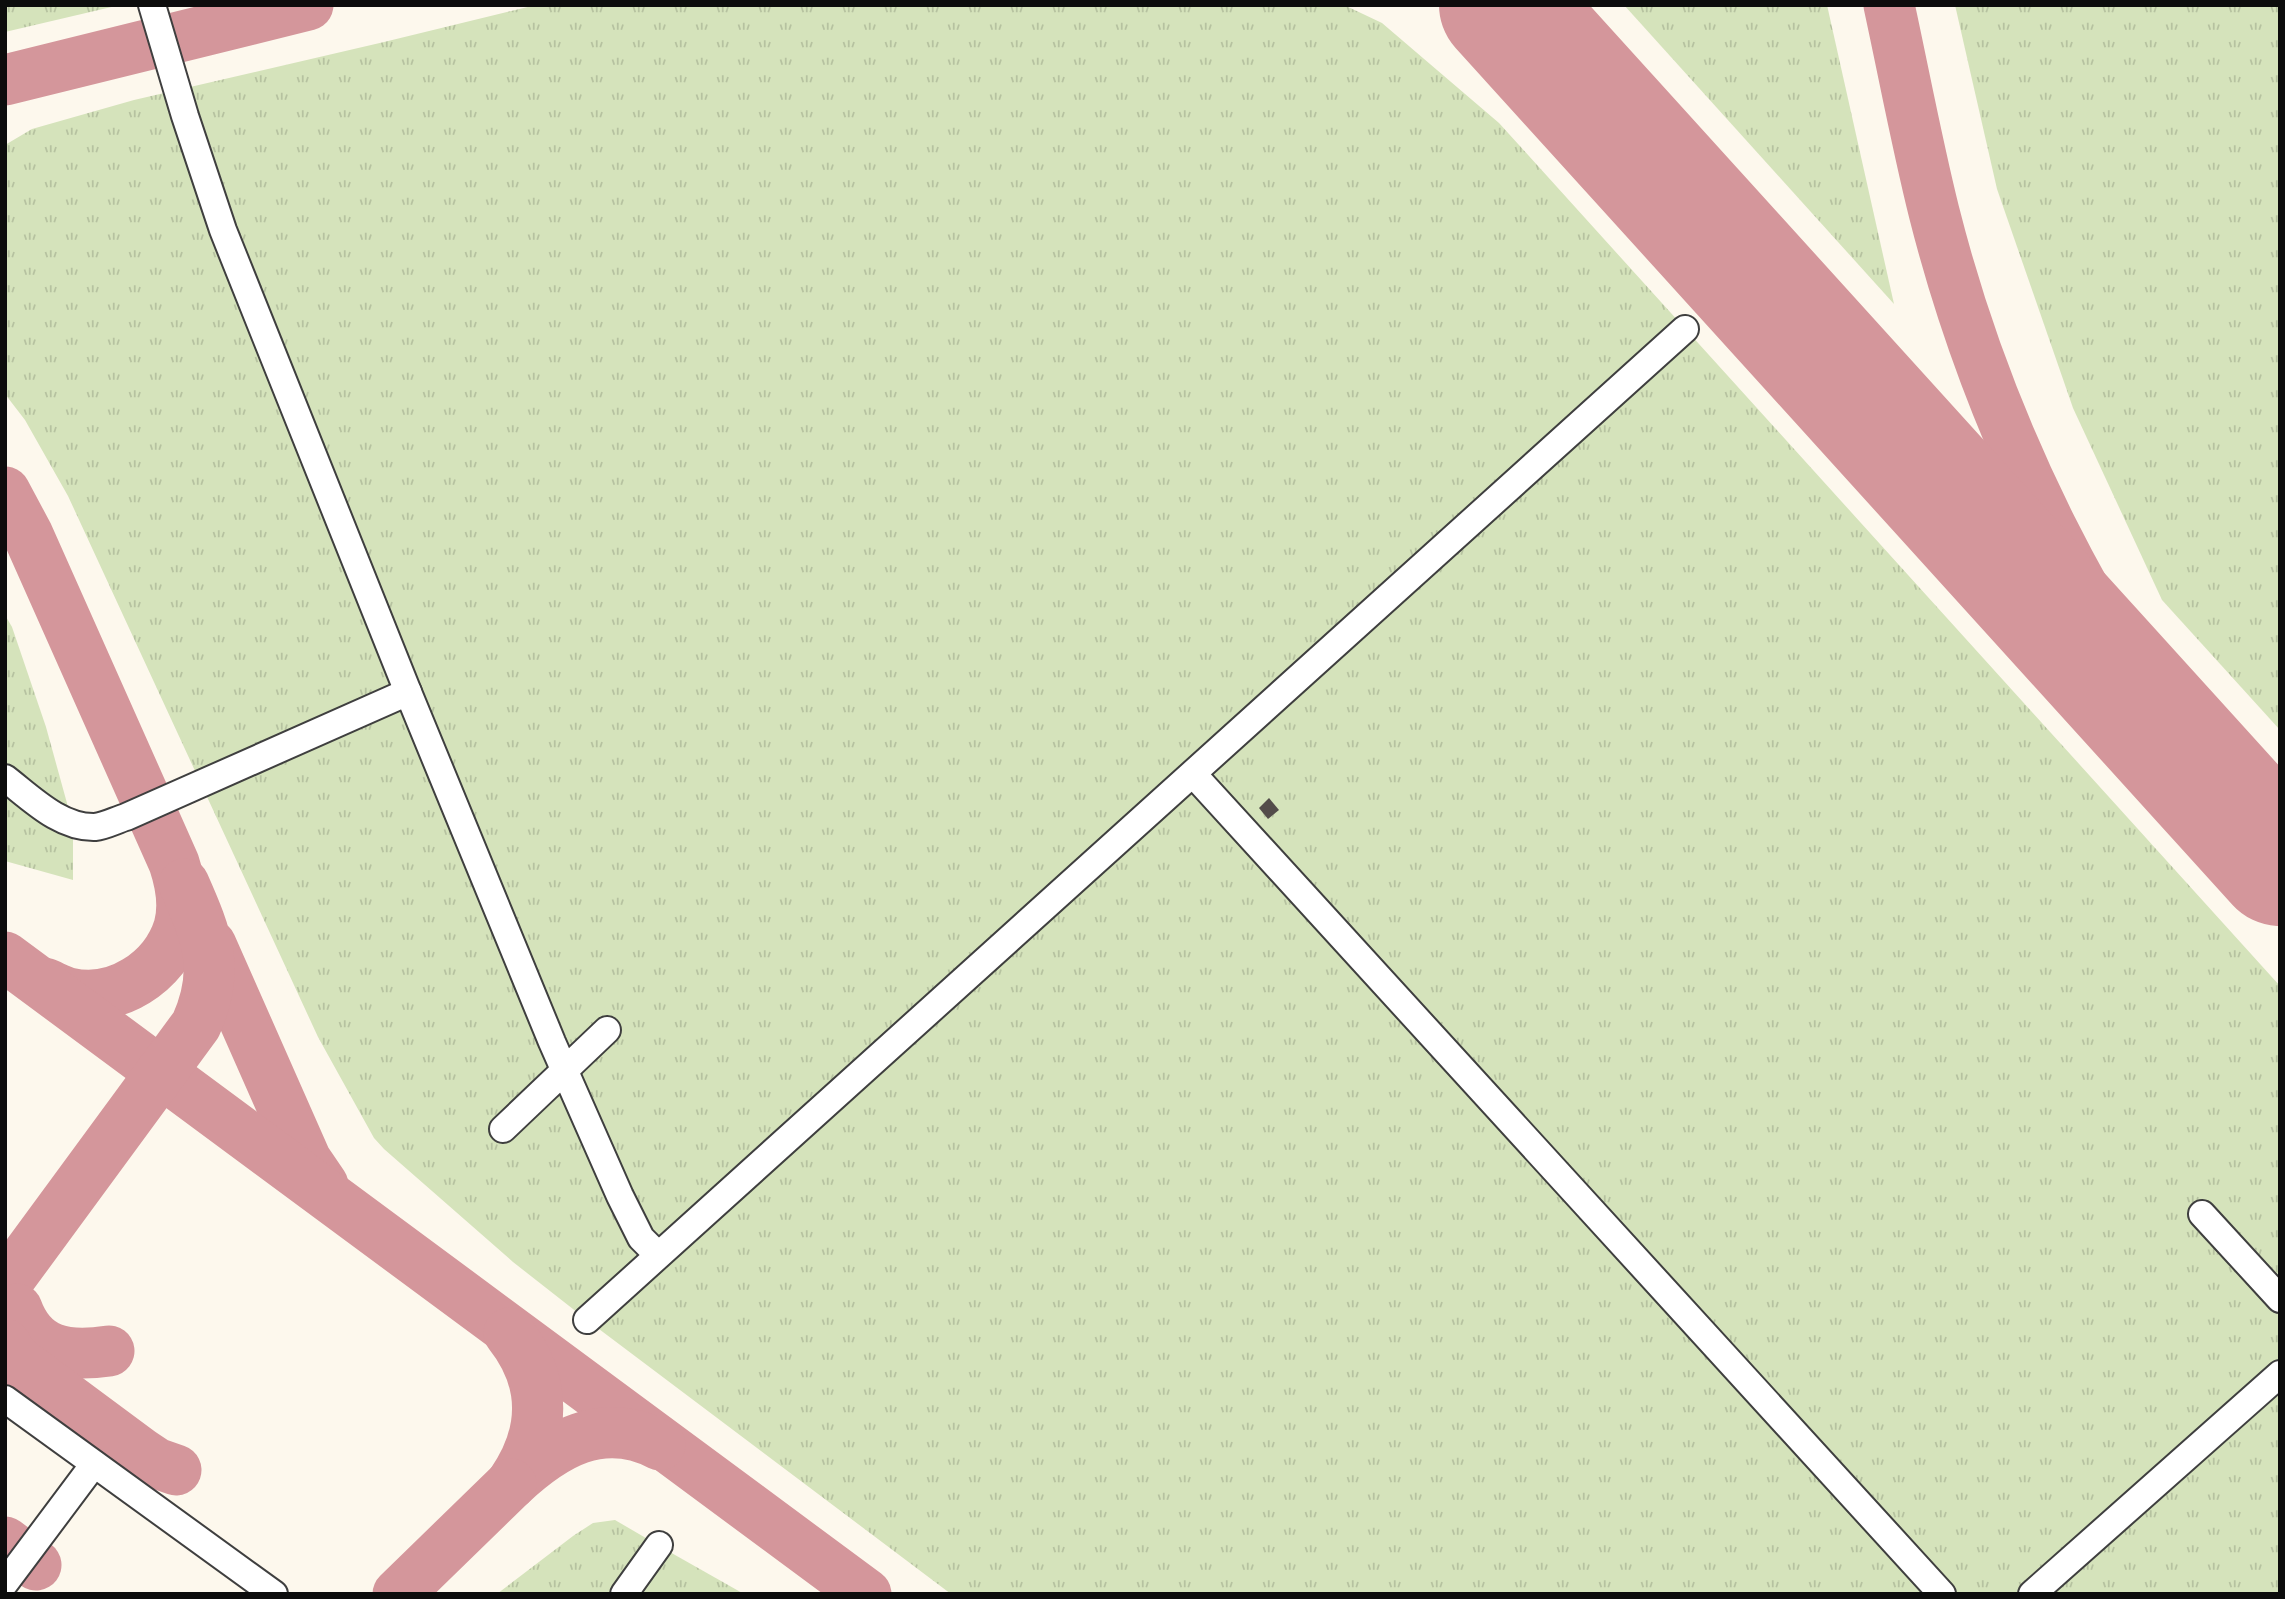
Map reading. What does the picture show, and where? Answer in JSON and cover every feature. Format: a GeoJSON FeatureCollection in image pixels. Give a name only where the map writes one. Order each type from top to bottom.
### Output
{"type":"FeatureCollection","features":[{"type":"Feature","properties":{"kind":"lane"},"geometry":{"type":"LineString","coordinates":[[152,5],[192,140],[223,230],[408,692],[565,1070],[641,1238],[658,1255]]}},
{"type":"Feature","properties":{"kind":"lane"},"geometry":{"type":"LineString","coordinates":[[587,1320],[1685,329]]}},
{"type":"Feature","properties":{"kind":"lane"},"geometry":{"type":"LineString","coordinates":[[5,778],[49,811],[73,825],[97,827],[126,817],[408,692]]}},
{"type":"Feature","properties":{"kind":"lane"},"geometry":{"type":"LineString","coordinates":[[1193,774],[1942,1594]]}},
{"type":"Feature","properties":{"kind":"lane"},"geometry":{"type":"LineString","coordinates":[[503,1129],[607,1030]]}},
{"type":"Feature","properties":{"kind":"lane"},"geometry":{"type":"LineString","coordinates":[[2202,1214],[2280,1298]]}},
{"type":"Feature","properties":{"kind":"lane"},"geometry":{"type":"LineString","coordinates":[[2032,1594],[2280,1374]]}},
{"type":"Feature","properties":{"kind":"lane"},"geometry":{"type":"LineString","coordinates":[[5,1399],[274,1594]]}},
{"type":"Feature","properties":{"kind":"lane"},"geometry":{"type":"LineString","coordinates":[[5,1583],[94,1464]]}},
{"type":"Feature","properties":{"kind":"lane"},"geometry":{"type":"LineString","coordinates":[[624,1594],[659,1545]]}},
{"type":"Feature","properties":{"kind":"green space"},"geometry":{"type":"Polygon","coordinates":[[[5,5],[120,5],[5,32],[5,5]]]}},
{"type":"Feature","properties":{"kind":"green space"},"geometry":{"type":"Polygon","coordinates":[[[536,5],[1344,5],[1382,23],[1499,123],[2280,986],[2280,1594],[951,1594],[513,1262],[384,1149],[374,1138],[318,1037],[68,496],[25,420],[5,394],[5,145],[32,129],[134,100],[536,5]]]}},
{"type":"Feature","properties":{"kind":"green space"},"geometry":{"type":"Polygon","coordinates":[[[1624,5],[1827,5],[1894,304],[1624,5]]]}},
{"type":"Feature","properties":{"kind":"green space"},"geometry":{"type":"Polygon","coordinates":[[[1955,5],[2280,5],[2280,730],[2162,600],[2073,408],[1997,189],[1955,5]]]}},
{"type":"Feature","properties":{"kind":"green space"},"geometry":{"type":"Polygon","coordinates":[[[5,615],[12,627],[46,727],[73,825],[73,880],[5,861],[5,615]]]}},
{"type":"Feature","properties":{"kind":"green space"},"geometry":{"type":"Polygon","coordinates":[[[615,1520],[651,1541],[610,1594],[497,1594],[593,1523],[615,1520]]]}},
{"type":"Feature","properties":{"kind":"green space"},"geometry":{"type":"Polygon","coordinates":[[[668,1551],[744,1594],[637,1594],[668,1551]]]}},
{"type":"Feature","properties":{"kind":"building"},"geometry":{"type":"Polygon","coordinates":[[[1269,798],[1279,810],[1268,819],[1259,808],[1269,798]]]}},
{"type":"Feature","properties":{"kind":"taxiway"},"geometry":{"type":"LineString","coordinates":[[5,80],[308,5]]}},
{"type":"Feature","properties":{"kind":"taxiway"},"geometry":{"type":"LineString","coordinates":[[1467,5],[1494,23],[1588,99]]}},
{"type":"Feature","properties":{"kind":"taxiway"},"geometry":{"type":"LineString","coordinates":[[1889,5],[1934,212],[1957,293],[1984,373],[2016,452],[2052,529],[2092,604],[2136,676],[2235,813]]}},
{"type":"Feature","properties":{"kind":"taxiway"},"geometry":{"type":"LineString","coordinates":[[5,492],[28,535],[174,863],[181,895],[181,919],[172,943],[163,958],[136,981],[104,994],[87,995],[69,993],[44,983]]}},
{"type":"Feature","properties":{"kind":"taxiway"},"geometry":{"type":"LineString","coordinates":[[5,1285],[196,1025],[208,987],[208,953],[199,920],[184,884]]}},
{"type":"Feature","properties":{"kind":"taxiway"},"geometry":{"type":"LineString","coordinates":[[211,945],[306,1160],[323,1185]]}},
{"type":"Feature","properties":{"kind":"taxiway"},"geometry":{"type":"LineString","coordinates":[[5,957],[866,1594]]}},
{"type":"Feature","properties":{"kind":"taxiway"},"geometry":{"type":"LineString","coordinates":[[17,1309],[32,1335],[53,1349],[79,1353],[109,1351]]}},
{"type":"Feature","properties":{"kind":"taxiway"},"geometry":{"type":"LineString","coordinates":[[509,1333],[531,1370],[538,1408],[531,1446],[511,1484],[544,1457],[580,1438],[618,1433],[639,1436],[660,1445]]}},
{"type":"Feature","properties":{"kind":"taxiway"},"geometry":{"type":"LineString","coordinates":[[5,1344],[21,1364],[141,1453],[156,1463],[176,1470]]}},
{"type":"Feature","properties":{"kind":"taxiway"},"geometry":{"type":"LineString","coordinates":[[398,1594],[511,1484]]}},
{"type":"Feature","properties":{"kind":"taxiway"},"geometry":{"type":"LineString","coordinates":[[5,1542],[36,1565]]}},
{"type":"Feature","properties":{"kind":"runway"},"geometry":{"type":"LineString","coordinates":[[1503,5],[2280,862]]}}]}
